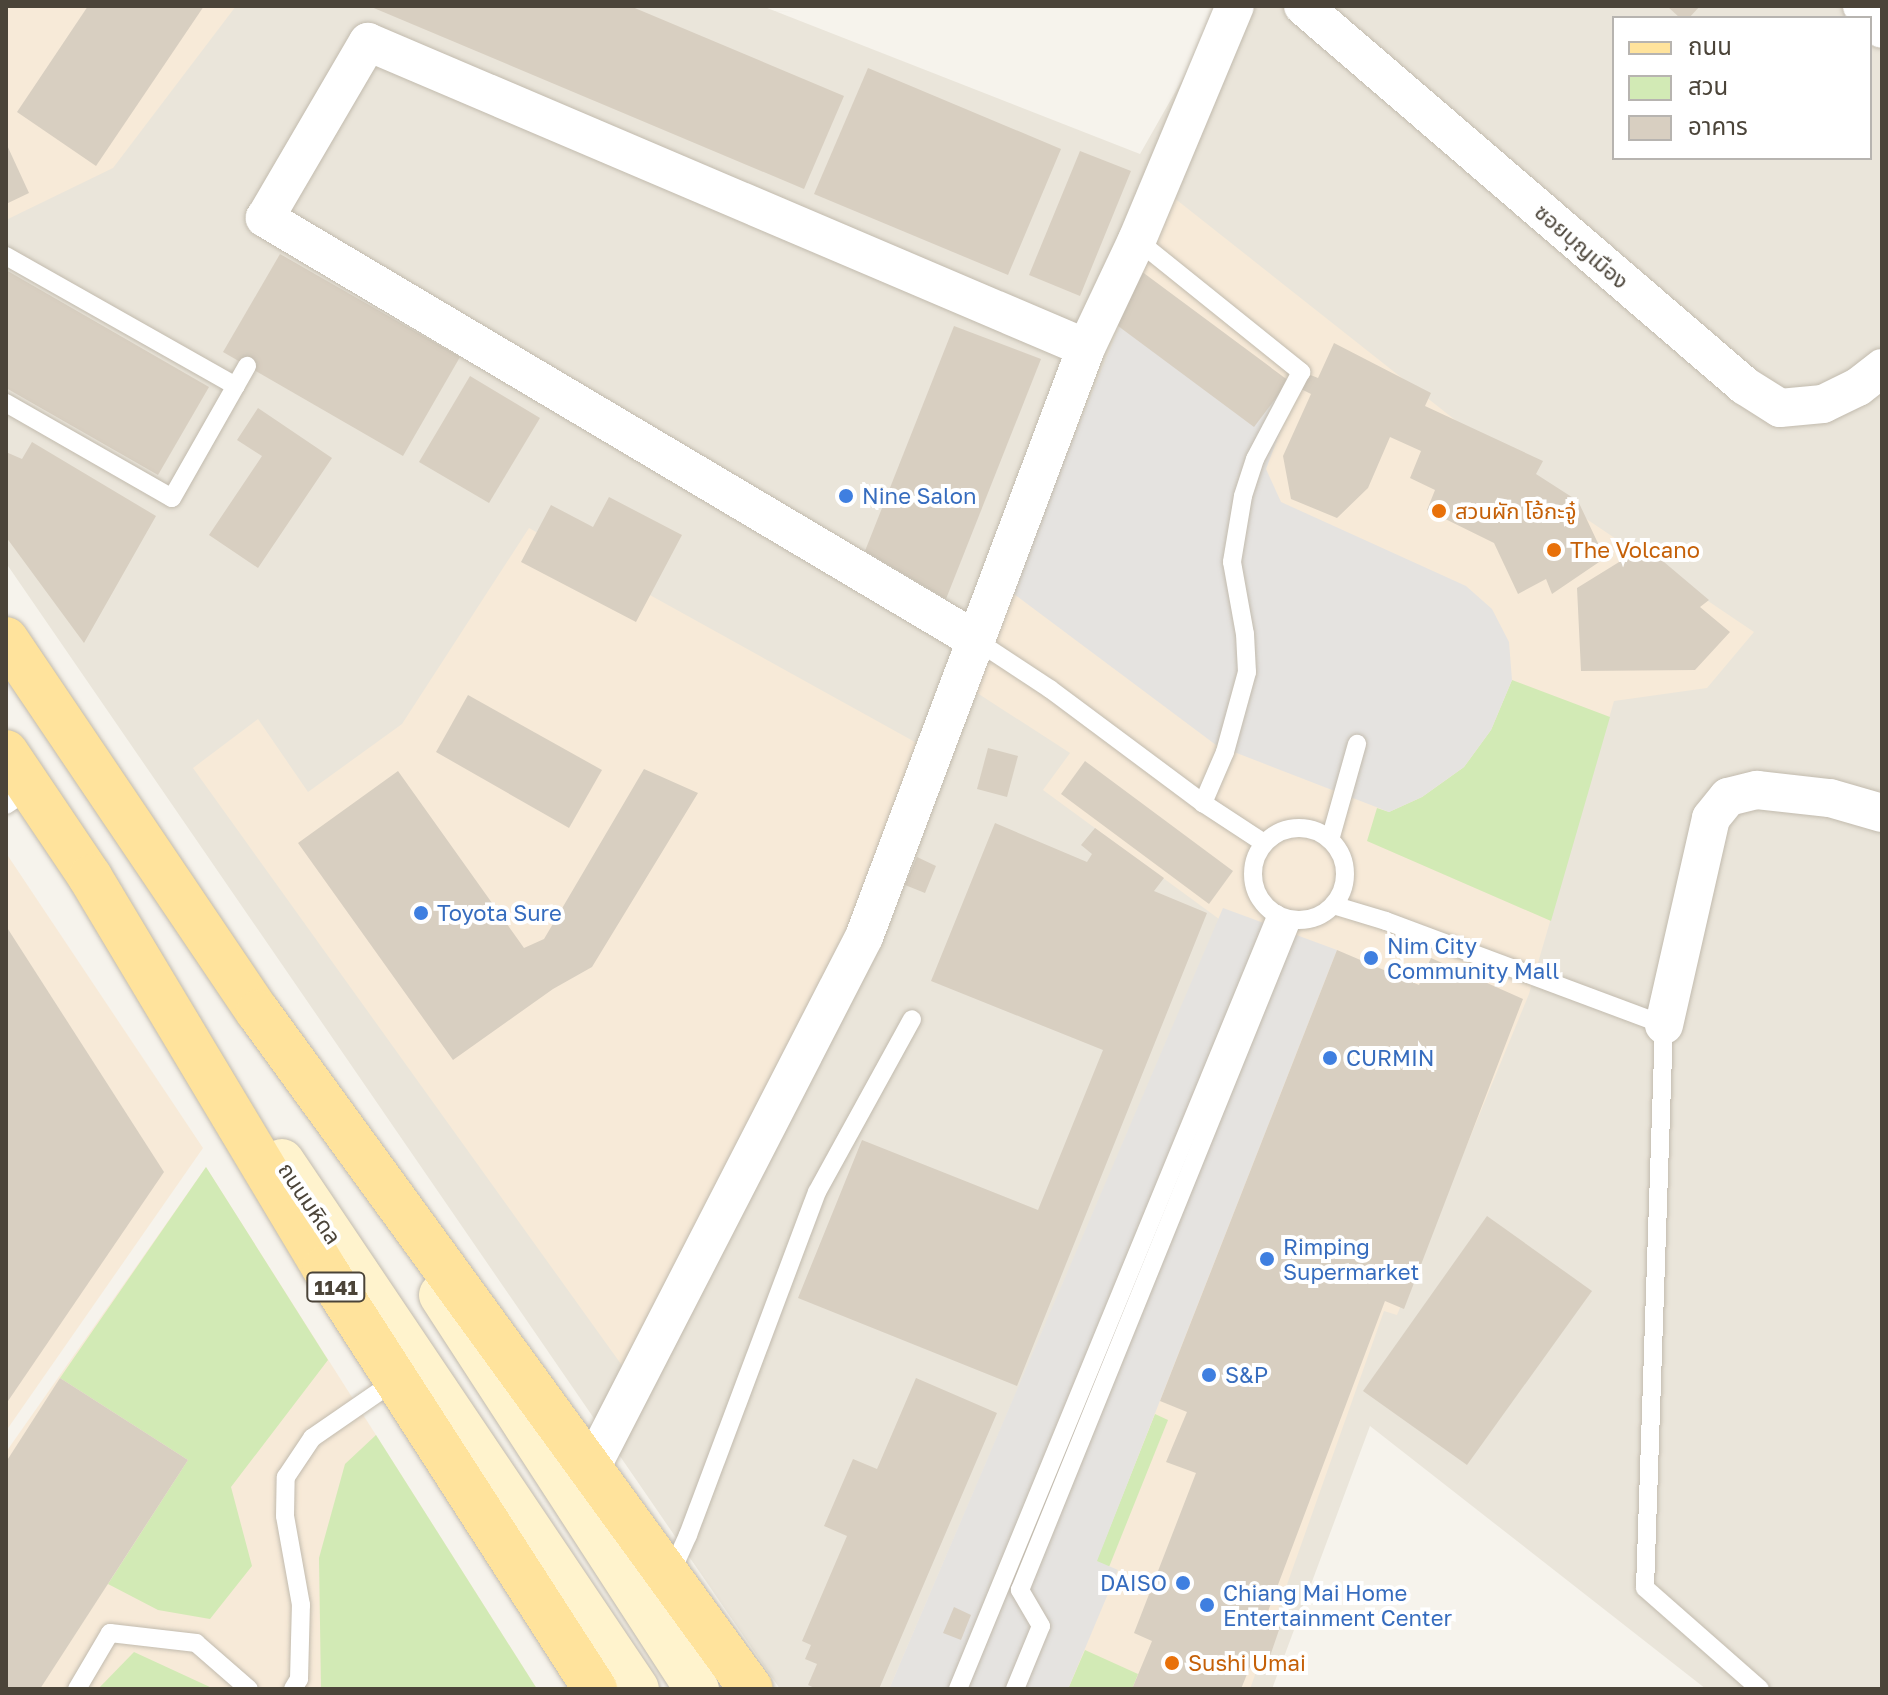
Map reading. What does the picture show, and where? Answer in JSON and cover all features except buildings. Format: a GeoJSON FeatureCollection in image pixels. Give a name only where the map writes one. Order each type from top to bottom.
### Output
{"type":"FeatureCollection","features":[{"type":"Feature","properties":{"kind":"main road"},"geometry":{"type":"LineString","coordinates":[[6,639],[258,1012],[697,1689]]}},
{"type":"Feature","properties":{"kind":"main road","name":"ถนนมหิดล"},"geometry":{"type":"LineString","coordinates":[[6,752],[18,797],[90,877],[637,1689]]}},
{"type":"Feature","properties":{"kind":"main road","name":"ถนนมหิดล"},"geometry":{"type":"LineString","coordinates":[[90,877],[324,1268],[595,1689]]}},
{"type":"Feature","properties":{"kind":"main road"},"geometry":{"type":"LineString","coordinates":[[258,1012],[592,1466],[751,1689]]}},
{"type":"Feature","properties":{"kind":"street"},"geometry":{"type":"LineString","coordinates":[[592,1466],[864,937],[1086,348],[1137,240],[1235,6]]}},
{"type":"Feature","properties":{"kind":"street","name":"ซอยบุญเมือง"},"geometry":{"type":"LineString","coordinates":[[1303,6],[1745,386],[1780,408],[1823,404],[1858,387],[1882,368]]}},
{"type":"Feature","properties":{"kind":"street"},"geometry":{"type":"LineString","coordinates":[[974,639],[310,258],[265,218],[368,42],[1086,348]]}},
{"type":"Feature","properties":{"kind":"street"},"geometry":{"type":"LineString","coordinates":[[1664,1025],[1711,818],[1728,797],[1757,790],[1830,798],[1882,813]]}},
{"type":"Feature","properties":{"kind":"lane"},"geometry":{"type":"LineString","coordinates":[[1137,240],[1301,372],[1255,459],[1243,496],[1232,562],[1245,634],[1247,672],[1233,729],[1203,803]]}},
{"type":"Feature","properties":{"kind":"lane"},"geometry":{"type":"LineString","coordinates":[[6,256],[236,386]]}},
{"type":"Feature","properties":{"kind":"lane"},"geometry":{"type":"LineString","coordinates":[[6,403],[172,498],[247,366]]}},
{"type":"Feature","properties":{"kind":"lane"},"geometry":{"type":"LineString","coordinates":[[974,639],[1050,689],[1203,803],[1264,843]]}},
{"type":"Feature","properties":{"kind":"lane"},"geometry":{"type":"LineString","coordinates":[[1330,840],[1357,744]]}},
{"type":"Feature","properties":{"kind":"lane"},"geometry":{"type":"LineString","coordinates":[[1296,828],[1315,831],[1330,840],[1341,854],[1345,872],[1343,890],[1333,905],[1319,916],[1285,917],[1257,895],[1253,877],[1255,859],[1264,843],[1279,833],[1296,828]]}},
{"type":"Feature","properties":{"kind":"lane"},"geometry":{"type":"LineString","coordinates":[[1333,905],[1386,921],[1664,1025],[1645,1588],[1760,1689]]}},
{"type":"Feature","properties":{"kind":"lane"},"geometry":{"type":"LineString","coordinates":[[958,1689],[1285,917]]}},
{"type":"Feature","properties":{"kind":"lane"},"geometry":{"type":"LineString","coordinates":[[1015,1689],[1041,1626],[1020,1590],[1285,917]]}},
{"type":"Feature","properties":{"kind":"lane"},"geometry":{"type":"LineString","coordinates":[[670,1575],[688,1535],[817,1192],[912,1019]]}},
{"type":"Feature","properties":{"kind":"lane"},"geometry":{"type":"LineString","coordinates":[[293,1689],[299,1679],[301,1605],[285,1516],[286,1477],[312,1438],[396,1380]]}},
{"type":"Feature","properties":{"kind":"lane"},"geometry":{"type":"LineString","coordinates":[[77,1689],[110,1633],[196,1643],[249,1689]]}},
{"type":"Feature","properties":{"kind":"shaded area"},"geometry":{"type":"Polygon","coordinates":[[[6,6],[762,6],[1140,154],[1224,6],[1882,6],[1882,1689],[1706,1689],[1370,1426],[1272,1689],[780,1689],[6,563],[6,6]]]}},
{"type":"Feature","properties":{"kind":"shaded area"},"geometry":{"type":"Polygon","coordinates":[[[6,6],[236,6],[113,168],[6,220],[6,6]]]}},
{"type":"Feature","properties":{"kind":"shaded area","name":"Nim City Community Mall"},"geometry":{"type":"Polygon","coordinates":[[[1173,197],[1545,491],[1754,632],[1707,688],[1614,701],[1529,994],[1397,1315],[1384,1311],[1250,1689],[889,1689],[1219,919],[1043,790],[1070,753],[971,689],[1173,197]]]}},
{"type":"Feature","properties":{"kind":"shaded area"},"geometry":{"type":"Polygon","coordinates":[[[1139,279],[1295,393],[1266,469],[1281,502],[1466,586],[1492,609],[1509,642],[1512,680],[1491,730],[1464,767],[1422,797],[1389,812],[1216,745],[1010,591],[1139,279]]]}},
{"type":"Feature","properties":{"kind":"shaded area"},"geometry":{"type":"Polygon","coordinates":[[[529,528],[924,747],[861,912],[631,1378],[193,768],[258,719],[308,792],[402,724],[529,528]]]}},
{"type":"Feature","properties":{"kind":"shaded area"},"geometry":{"type":"Polygon","coordinates":[[[6,853],[203,1148],[6,1431],[6,853]]]}},
{"type":"Feature","properties":{"kind":"shaded area"},"geometry":{"type":"Polygon","coordinates":[[[1223,908],[1337,950],[1097,1561],[1118,1570],[1068,1689],[889,1689],[1223,908]]]}},
{"type":"Feature","properties":{"kind":"shaded area"},"geometry":{"type":"Polygon","coordinates":[[[206,1167],[537,1689],[6,1689],[6,1452],[206,1167]]]}},
{"type":"Feature","properties":{"kind":"green space"},"geometry":{"type":"Polygon","coordinates":[[[1512,680],[1610,717],[1551,921],[1367,841],[1377,808],[1389,812],[1422,797],[1464,767],[1491,730],[1512,680]]]}},
{"type":"Feature","properties":{"kind":"green space"},"geometry":{"type":"Polygon","coordinates":[[[206,1167],[328,1360],[231,1487],[252,1566],[210,1619],[158,1610],[108,1584],[188,1460],[60,1378],[206,1167]]]}},
{"type":"Feature","properties":{"kind":"green space"},"geometry":{"type":"Polygon","coordinates":[[[1155,1414],[1168,1420],[1109,1567],[1096,1562],[1155,1414]]]}},
{"type":"Feature","properties":{"kind":"green space"},"geometry":{"type":"Polygon","coordinates":[[[376,1435],[537,1689],[321,1689],[319,1558],[345,1464],[376,1435]]]}},
{"type":"Feature","properties":{"kind":"green space"},"geometry":{"type":"Polygon","coordinates":[[[1085,1650],[1138,1674],[1132,1689],[1068,1689],[1085,1650]]]}},
{"type":"Feature","properties":{"kind":"green space"},"geometry":{"type":"Polygon","coordinates":[[[134,1652],[212,1688],[212,1689],[98,1689],[134,1652]]]}},
{"type":"Feature","properties":{"kind":"place","name":"Nine Salon"},"geometry":{"type":"Point","coordinates":[846,496]}},
{"type":"Feature","properties":{"kind":"place","name":"สวนผัก โอ้กะจู๋"},"geometry":{"type":"Point","coordinates":[1439,511]}},
{"type":"Feature","properties":{"kind":"place","name":"The Volcano"},"geometry":{"type":"Point","coordinates":[1554,550]}},
{"type":"Feature","properties":{"kind":"place","name":"Toyota Sure"},"geometry":{"type":"Point","coordinates":[421,913]}},
{"type":"Feature","properties":{"kind":"place","name":"Nim City Community Mall"},"geometry":{"type":"Point","coordinates":[1371,958]}},
{"type":"Feature","properties":{"kind":"place","name":"CURMIN"},"geometry":{"type":"Point","coordinates":[1330,1058]}},
{"type":"Feature","properties":{"kind":"place","name":"Rimping Supermarket"},"geometry":{"type":"Point","coordinates":[1267,1259]}},
{"type":"Feature","properties":{"kind":"place","name":"S&P"},"geometry":{"type":"Point","coordinates":[1209,1375]}},
{"type":"Feature","properties":{"kind":"place","name":"DAISO"},"geometry":{"type":"Point","coordinates":[1183,1583]}},
{"type":"Feature","properties":{"kind":"place","name":"Chiang Mai Home Entertainment Center"},"geometry":{"type":"Point","coordinates":[1207,1605]}},
{"type":"Feature","properties":{"kind":"place","name":"Sushi Umai"},"geometry":{"type":"Point","coordinates":[1172,1663]}}]}
